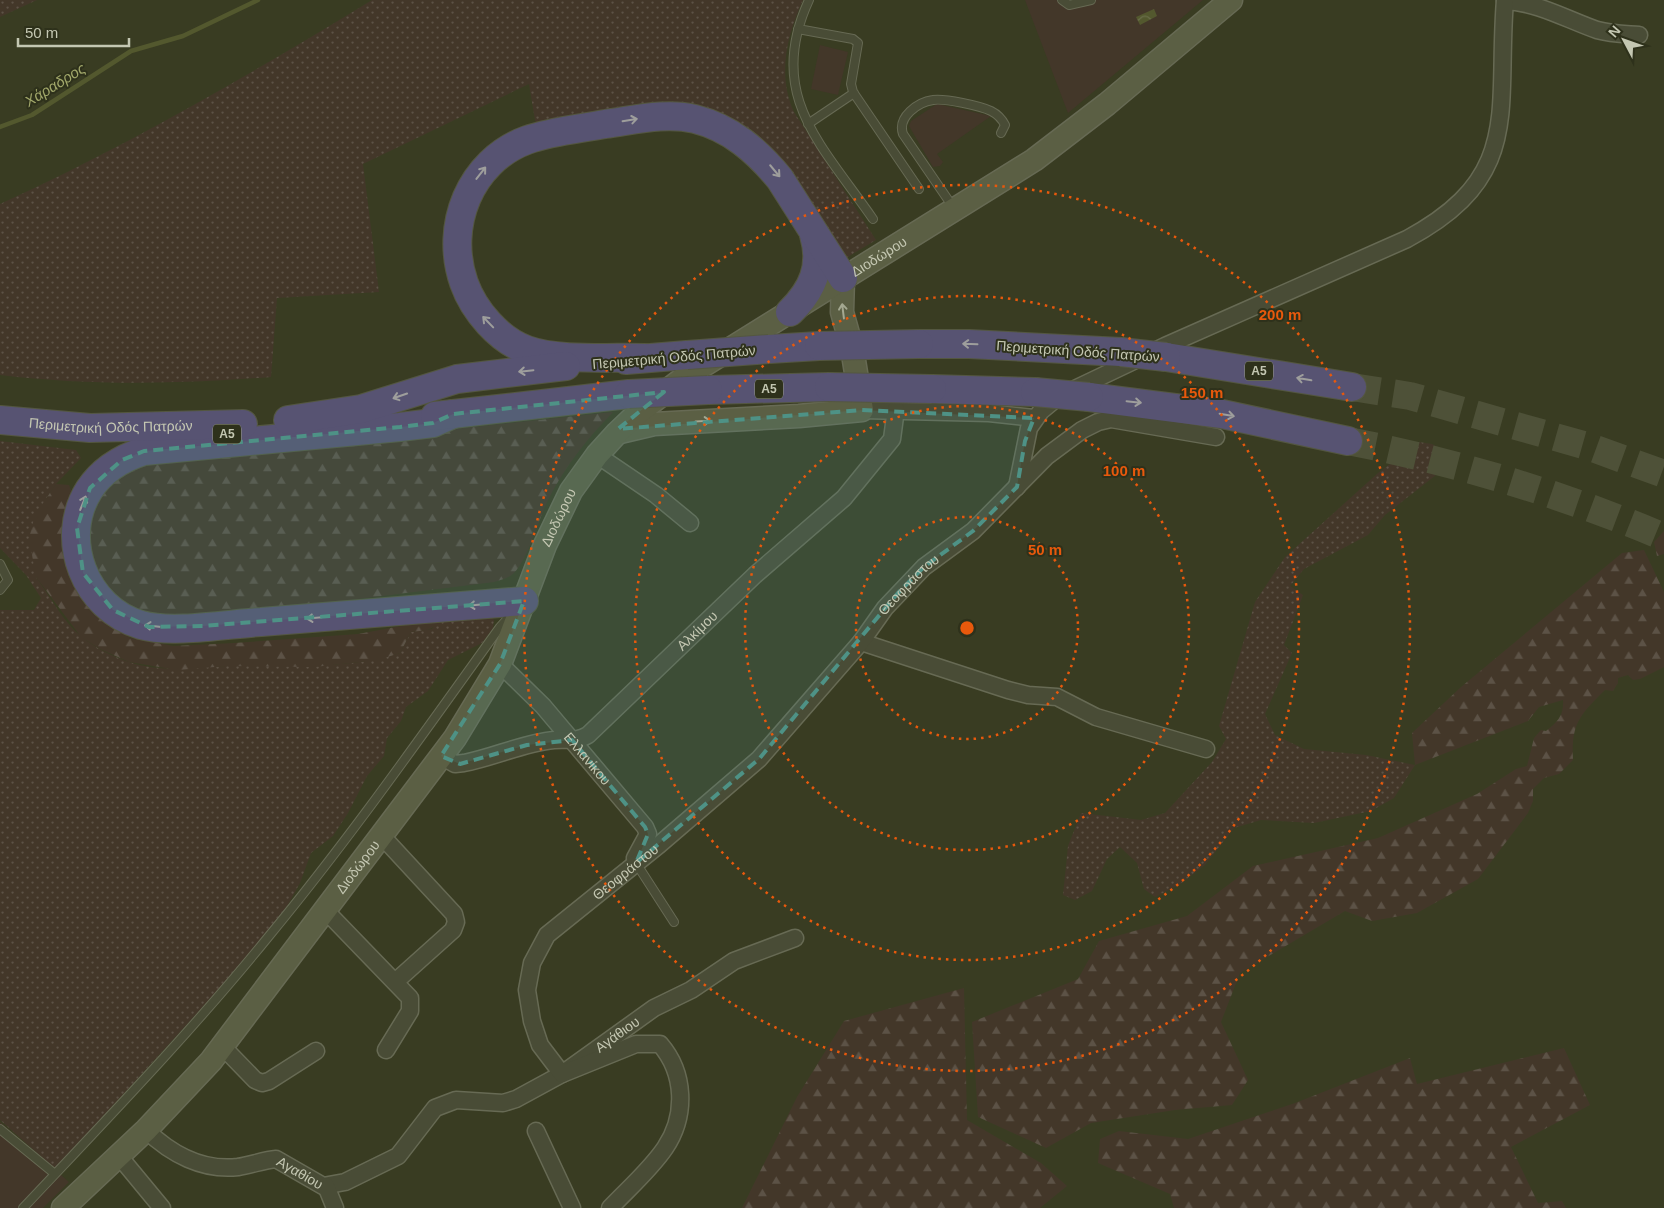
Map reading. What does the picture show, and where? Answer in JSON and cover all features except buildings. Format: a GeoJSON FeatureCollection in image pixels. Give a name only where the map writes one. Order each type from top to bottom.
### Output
{"type":"FeatureCollection","features":[{"type":"Feature","properties":{"kind":"highway"},"geometry":{"type":"LineString","coordinates":[[644,358],[557,355],[528,350],[503,336],[480,313],[466,290],[461,275],[458,230],[466,196],[483,170],[498,156],[527,140],[547,134],[647,118],[682,116],[696,119],[730,133],[756,152],[780,178],[843,278]]}},
{"type":"Feature","properties":{"kind":"highway"},"geometry":{"type":"LineString","coordinates":[[790,312],[804,298],[816,276],[818,253],[809,222]]}},
{"type":"Feature","properties":{"kind":"highway","name":"Περιμετρική Οδός Πατρών"},"geometry":{"type":"LineString","coordinates":[[0,420],[90,428],[134,429],[227,425],[309,418],[361,409],[456,379],[644,358],[819,346],[969,344],[1121,352],[1352,387]]}},
{"type":"Feature","properties":{"kind":"highway","name":"Περιμετρική Οδός Πατρών"},"geometry":{"type":"LineString","coordinates":[[0,430],[49,436],[135,439],[210,436],[453,414],[629,394],[708,390],[829,388],[932,389],[1035,405],[1089,398],[1222,414],[1348,441]]}},
{"type":"Feature","properties":{"kind":"highway"},"geometry":{"type":"LineString","coordinates":[[453,414],[433,423],[144,451],[131,456],[113,466],[98,479],[81,506],[77,537],[83,573],[93,590],[113,610],[130,621],[149,627],[203,626],[524,601]]}},
{"type":"Feature","properties":{"kind":"street"},"geometry":{"type":"LineString","coordinates":[[617,433],[637,426],[654,424],[799,416],[862,410],[896,409],[989,413],[1049,404],[1070,391],[1165,346],[1386,250],[1429,228],[1450,210],[1480,178],[1496,145],[1502,107],[1505,0],[1565,17],[1606,32],[1639,35]]}},
{"type":"Feature","properties":{"kind":"street","name":"Διοδώρου"},"geometry":{"type":"LineString","coordinates":[[64,1208],[187,1089],[223,1046],[380,834],[441,756],[479,701],[500,664],[560,510],[597,454],[617,433],[640,412],[685,377],[1034,160],[1064,138],[1221,6]]}},
{"type":"Feature","properties":{"kind":"street"},"geometry":{"type":"LineString","coordinates":[[843,278],[842,312],[853,356],[862,410]]}},
{"type":"Feature","properties":{"kind":"street"},"geometry":{"type":"LineString","coordinates":[[1017,487],[1025,441],[1035,405]]}},
{"type":"Feature","properties":{"kind":"street","name":"Αλκίμου"},"geometry":{"type":"LineString","coordinates":[[441,756],[455,764],[460,764],[527,745],[552,740],[582,738],[592,731],[761,570],[844,498],[892,439],[896,409]]}},
{"type":"Feature","properties":{"kind":"street","name":"Θεοφράστου"},"geometry":{"type":"LineString","coordinates":[[562,1074],[540,1045],[532,1021],[527,990],[532,963],[547,935],[759,760],[861,642],[885,608],[904,587],[924,568],[973,531],[1047,456],[1098,422],[1110,419],[1216,436]]}},
{"type":"Feature","properties":{"kind":"street"},"geometry":{"type":"LineString","coordinates":[[597,454],[656,495],[690,523]]}},
{"type":"Feature","properties":{"kind":"street"},"geometry":{"type":"LineString","coordinates":[[861,642],[1008,690],[1028,695],[1057,697],[1096,717],[1206,749]]}},
{"type":"Feature","properties":{"kind":"street","name":"Ελλανίκου"},"geometry":{"type":"LineString","coordinates":[[500,664],[532,695],[645,827],[648,834],[637,852],[636,863]]}},
{"type":"Feature","properties":{"kind":"street"},"geometry":{"type":"LineString","coordinates":[[380,834],[454,914],[456,922],[453,930],[395,982]]}},
{"type":"Feature","properties":{"kind":"street"},"geometry":{"type":"LineString","coordinates":[[324,909],[410,998],[412,1005],[386,1050]]}},
{"type":"Feature","properties":{"kind":"street","name":"Αγάθιου"},"geometry":{"type":"LineString","coordinates":[[435,1108],[456,1100],[503,1103],[516,1099],[562,1074],[654,1008],[690,990],[734,961],[796,938]]}},
{"type":"Feature","properties":{"kind":"street"},"geometry":{"type":"LineString","coordinates":[[562,1074],[636,1044],[660,1044],[671,1057],[680,1087],[680,1105],[675,1131],[665,1149],[610,1208]]}},
{"type":"Feature","properties":{"kind":"street"},"geometry":{"type":"LineString","coordinates":[[223,1046],[255,1080],[262,1083],[269,1081],[316,1051]]}},
{"type":"Feature","properties":{"kind":"street","name":"Αγαθίου"},"geometry":{"type":"LineString","coordinates":[[146,1130],[177,1154],[198,1163],[232,1167],[279,1160],[309,1179],[326,1186],[345,1182],[396,1158],[435,1108]]}},
{"type":"Feature","properties":{"kind":"street"},"geometry":{"type":"LineString","coordinates":[[536,1131],[572,1208]]}},
{"type":"Feature","properties":{"kind":"street"},"geometry":{"type":"LineString","coordinates":[[118,1156],[162,1208]]}},
{"type":"Feature","properties":{"kind":"street"},"geometry":{"type":"LineString","coordinates":[[326,1186],[335,1208]]}},
{"type":"Feature","properties":{"kind":"lane"},"geometry":{"type":"LineString","coordinates":[[809,0],[798,29],[794,50],[793,77],[799,104],[808,124],[872,219]]}},
{"type":"Feature","properties":{"kind":"lane"},"geometry":{"type":"LineString","coordinates":[[1062,0],[1069,5],[1091,0]]}},
{"type":"Feature","properties":{"kind":"lane"},"geometry":{"type":"LineString","coordinates":[[798,29],[853,39],[858,43],[851,84],[854,94],[919,189]]}},
{"type":"Feature","properties":{"kind":"lane"},"geometry":{"type":"LineString","coordinates":[[808,124],[854,94]]}},
{"type":"Feature","properties":{"kind":"lane"},"geometry":{"type":"LineString","coordinates":[[955,210],[903,134],[901,126],[904,119],[924,102],[940,100],[993,112],[1005,124],[1005,129],[1001,133]]}},
{"type":"Feature","properties":{"kind":"lane"},"geometry":{"type":"LineString","coordinates":[[0,564],[8,580],[0,590]]}},
{"type":"Feature","properties":{"kind":"lane"},"geometry":{"type":"LineString","coordinates":[[23,1208],[201,1017],[270,935],[383,789],[500,626],[524,601]]}},
{"type":"Feature","properties":{"kind":"lane"},"geometry":{"type":"LineString","coordinates":[[636,863],[674,922]]}},
{"type":"Feature","properties":{"kind":"lane"},"geometry":{"type":"LineString","coordinates":[[0,1129],[55,1174]]}},
{"type":"Feature","properties":{"kind":"highlighted area"},"geometry":{"type":"Polygon","coordinates":[[[664,392],[618,429],[862,410],[1034,418],[1025,441],[1017,487],[973,531],[924,567],[898,593],[759,759],[636,863],[648,834],[645,827],[572,740],[527,745],[460,764],[441,756],[500,664],[524,601],[203,626],[149,627],[113,610],[83,573],[77,528],[90,488],[122,460],[144,451],[400,427],[433,423],[453,414],[629,394],[664,392]]]}},
{"type":"Feature","properties":{"kind":"green space"},"geometry":{"type":"Polygon","coordinates":[[[0,0],[37,0],[0,17],[0,0]]]}},
{"type":"Feature","properties":{"kind":"green space"},"geometry":{"type":"Polygon","coordinates":[[[372,0],[803,0],[792,27],[786,55],[785,70],[789,98],[794,112],[876,240],[846,258],[747,129],[536,126],[529,84],[363,164],[379,292],[277,298],[271,377],[136,383],[34,379],[0,375],[0,204],[96,158],[189,108],[372,0]]]}},
{"type":"Feature","properties":{"kind":"green space"},"geometry":{"type":"Polygon","coordinates":[[[1025,0],[1203,0],[1068,113],[1025,0]]]}},
{"type":"Feature","properties":{"kind":"green space"},"geometry":{"type":"Polygon","coordinates":[[[820,45],[848,52],[838,95],[811,89],[820,45]]]}},
{"type":"Feature","properties":{"kind":"green space"},"geometry":{"type":"Polygon","coordinates":[[[937,104],[991,116],[937,154],[943,162],[940,166],[933,167],[909,126],[911,121],[937,104]]]}},
{"type":"Feature","properties":{"kind":"green space"},"geometry":{"type":"Polygon","coordinates":[[[613,412],[594,432],[569,464],[548,500],[529,548],[519,567],[512,575],[502,580],[221,616],[143,616],[101,585],[86,531],[101,489],[138,463],[613,412]]]}},
{"type":"Feature","properties":{"kind":"green space"},"geometry":{"type":"Polygon","coordinates":[[[0,441],[76,450],[81,458],[56,484],[46,499],[36,577],[75,631],[87,641],[123,660],[166,668],[314,666],[357,662],[379,659],[400,653],[411,632],[432,629],[439,619],[491,615],[494,620],[493,628],[482,643],[448,660],[428,691],[406,707],[401,721],[387,738],[384,756],[367,776],[348,813],[333,836],[311,853],[300,883],[285,910],[222,986],[55,1169],[0,1120],[0,610],[34,610],[41,598],[26,575],[0,548],[0,441]]]}},
{"type":"Feature","properties":{"kind":"green space"},"geometry":{"type":"Polygon","coordinates":[[[1419,442],[1432,444],[1452,454],[1445,468],[1385,515],[1368,535],[1304,569],[1290,586],[1303,595],[1284,645],[1292,653],[1265,714],[1275,735],[1304,749],[1366,755],[1415,765],[1394,798],[1371,811],[1314,823],[1261,820],[1234,828],[1205,865],[1179,885],[1155,897],[1144,889],[1137,863],[1120,847],[1107,859],[1092,891],[1075,900],[1063,895],[1068,846],[1081,813],[1141,820],[1165,813],[1212,762],[1226,739],[1219,726],[1255,602],[1285,557],[1378,473],[1419,442]]]}},
{"type":"Feature","properties":{"kind":"green space"},"geometry":{"type":"Polygon","coordinates":[[[56,484],[69,485],[72,493],[68,566],[75,586],[84,602],[100,618],[131,638],[173,646],[234,643],[358,634],[439,619],[431,628],[411,632],[400,653],[378,660],[314,667],[227,666],[177,670],[129,662],[100,649],[81,637],[36,577],[29,538],[35,515],[56,484]]]}},
{"type":"Feature","properties":{"kind":"green space"},"geometry":{"type":"Polygon","coordinates":[[[1664,531],[1664,554],[1657,556],[1654,542],[1664,531]]]}},
{"type":"Feature","properties":{"kind":"green space"},"geometry":{"type":"Polygon","coordinates":[[[1644,550],[1664,592],[1664,667],[1640,679],[1633,680],[1628,675],[1618,678],[1618,683],[1613,691],[1605,690],[1589,706],[1583,713],[1576,728],[1573,760],[1559,774],[1544,778],[1533,789],[1533,801],[1528,813],[1478,879],[1417,913],[1372,921],[1345,911],[1240,973],[1221,1022],[1248,1080],[1232,1105],[1175,1110],[1091,1123],[1046,1148],[978,1117],[972,1022],[1078,979],[1099,941],[1187,916],[1253,866],[1378,838],[1477,794],[1516,769],[1527,766],[1534,738],[1541,730],[1546,731],[1557,721],[1561,714],[1563,700],[1539,707],[1528,721],[1415,765],[1412,733],[1461,687],[1622,553],[1644,550]]]}},
{"type":"Feature","properties":{"kind":"green space"},"geometry":{"type":"Polygon","coordinates":[[[964,988],[967,1120],[1041,1163],[1067,1186],[1040,1208],[742,1208],[797,1097],[844,1021],[964,988]]]}},
{"type":"Feature","properties":{"kind":"green space"},"geometry":{"type":"Polygon","coordinates":[[[1564,1048],[1590,1105],[1511,1147],[1538,1203],[1562,1201],[1566,1208],[1174,1208],[1170,1194],[1098,1163],[1100,1139],[1119,1131],[1188,1139],[1295,1103],[1410,1058],[1417,1084],[1564,1048]]]}},
{"type":"Feature","properties":{"kind":"green space"},"geometry":{"type":"Polygon","coordinates":[[[0,1122],[69,1182],[43,1208],[0,1208],[0,1122]]]}},
{"type":"Feature","properties":{"kind":"water"},"geometry":{"type":"Polygon","coordinates":[[[1154,9],[1157,16],[1140,25],[1136,17],[1154,9]]]}},
{"type":"Feature","properties":{"kind":"waterway","name":"Χάραδρος"},"geometry":{"type":"LineString","coordinates":[[0,127],[32,115],[131,51],[183,36],[258,0]]}},
{"type":"Feature","properties":{"kind":"tunnel"},"geometry":{"type":"LineString","coordinates":[[1352,387],[1410,396],[1587,446],[1664,474]]}},
{"type":"Feature","properties":{"kind":"tunnel"},"geometry":{"type":"LineString","coordinates":[[1348,441],[1469,469],[1548,493],[1664,537]]}}]}
